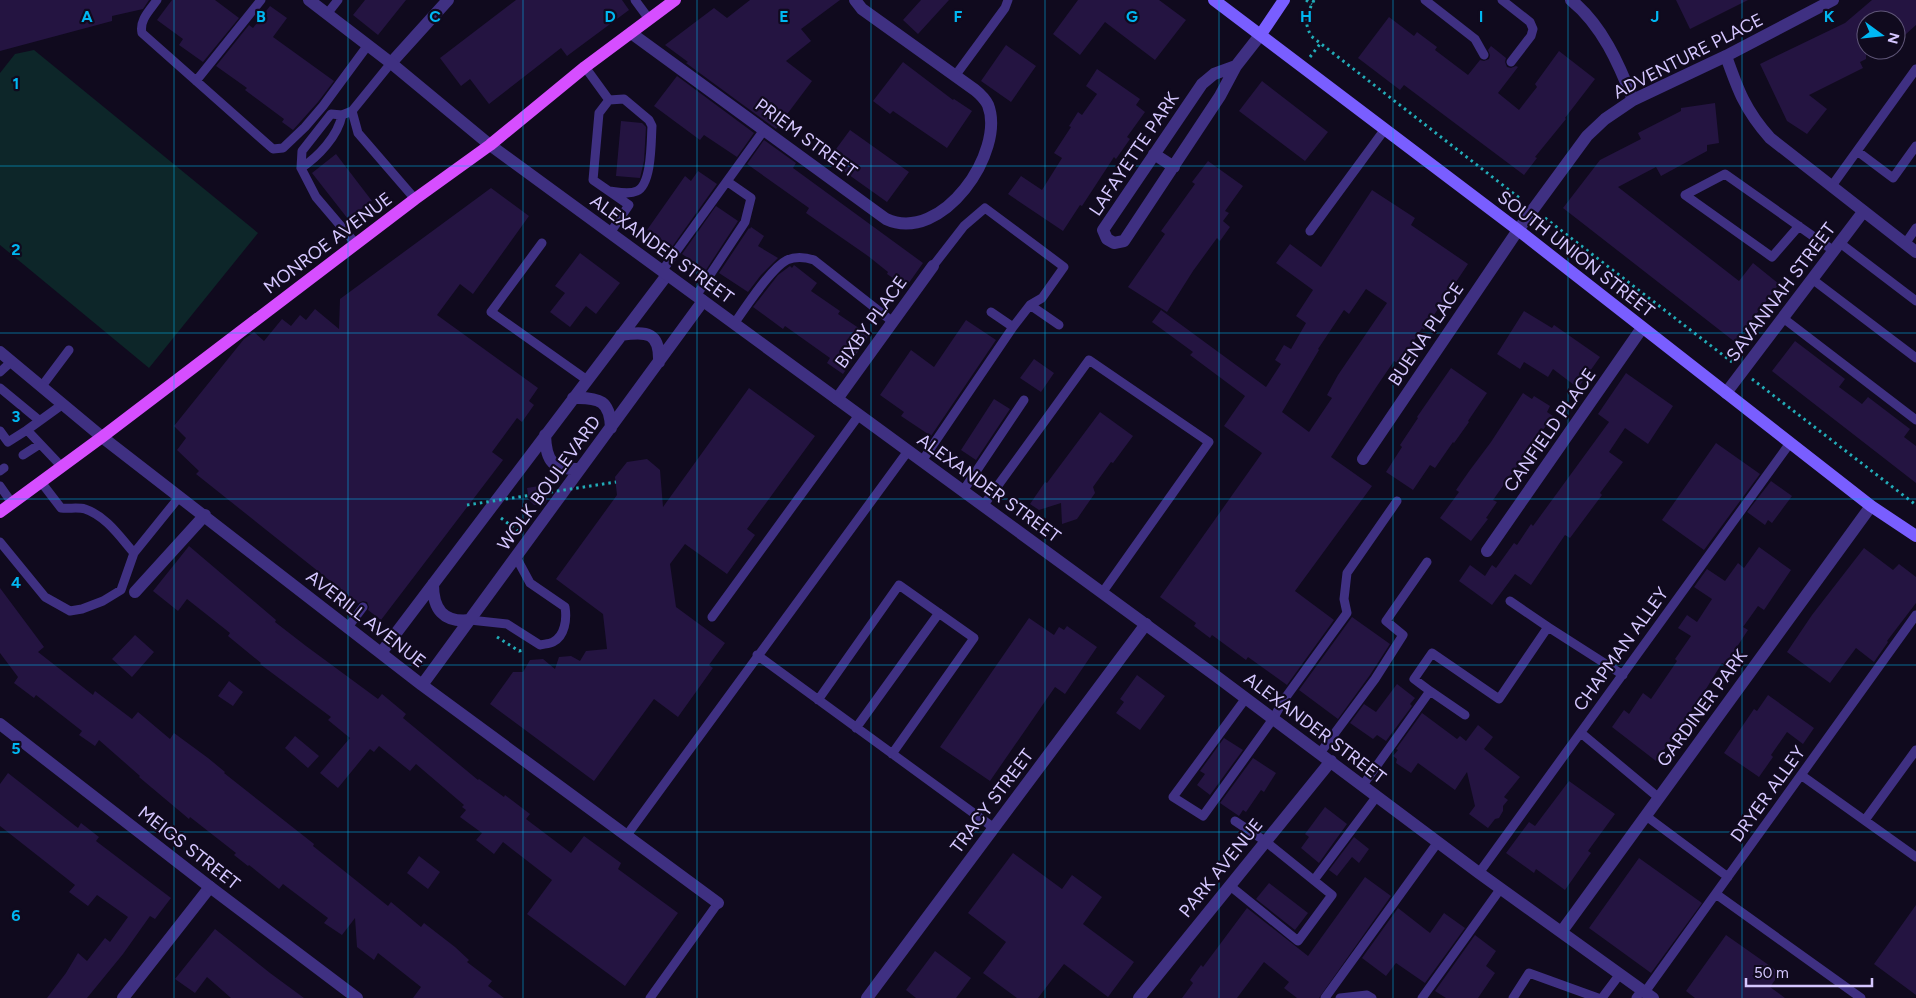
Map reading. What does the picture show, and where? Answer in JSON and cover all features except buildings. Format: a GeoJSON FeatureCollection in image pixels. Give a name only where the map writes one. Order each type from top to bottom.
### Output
{"type":"FeatureCollection","features":[{"type":"Feature","properties":{"kind":"main road","name":"MONROE AVENUE"},"geometry":{"type":"LineString","coordinates":[[0,512],[102,437],[415,199],[490,145],[585,67],[675,0]]}},
{"type":"Feature","properties":{"kind":"main road","name":"SOUTH UNION STREET"},"geometry":{"type":"LineString","coordinates":[[1214,0],[1518,230],[1871,506],[1916,536]]}},
{"type":"Feature","properties":{"kind":"main road"},"geometry":{"type":"LineString","coordinates":[[1261,34],[1284,0]]}},
{"type":"Feature","properties":{"kind":"street","name":"ALEXANDER STREET"},"geometry":{"type":"LineString","coordinates":[[309,0],[391,63],[490,145],[1146,624],[1479,873],[1620,974],[1644,994]]}},
{"type":"Feature","properties":{"kind":"street"},"geometry":{"type":"LineString","coordinates":[[391,63],[448,0]]}},
{"type":"Feature","properties":{"kind":"street","name":"PRIEM STREET"},"geometry":{"type":"LineString","coordinates":[[631,33],[886,219],[895,223],[914,224],[929,219],[943,211],[964,190],[982,160],[987,143],[990,114],[982,96],[862,9],[855,0]]}},
{"type":"Feature","properties":{"kind":"street"},"geometry":{"type":"LineString","coordinates":[[1571,0],[1605,39],[1633,100]]}},
{"type":"Feature","properties":{"kind":"street","name":"ADVENTURE PLACE"},"geometry":{"type":"LineString","coordinates":[[1518,230],[1587,136],[1605,119],[1633,100],[1726,56],[1833,0]]}},
{"type":"Feature","properties":{"kind":"street"},"geometry":{"type":"LineString","coordinates":[[1236,66],[1261,34]]}},
{"type":"Feature","properties":{"kind":"street"},"geometry":{"type":"LineString","coordinates":[[1726,56],[1745,105],[1754,120],[1770,138],[1916,252]]}},
{"type":"Feature","properties":{"kind":"street","name":"LAFAYETTE PARK"},"geometry":{"type":"LineString","coordinates":[[1236,66],[1220,96],[1124,241],[1114,243],[1107,239],[1103,230],[1202,84],[1214,74],[1236,66]]}},
{"type":"Feature","properties":{"kind":"street"},"geometry":{"type":"LineString","coordinates":[[1154,154],[1174,167]]}},
{"type":"Feature","properties":{"kind":"street","name":"SAVANNAH STREET"},"geometry":{"type":"LineString","coordinates":[[1726,393],[1863,212]]}},
{"type":"Feature","properties":{"kind":"street","name":"BUENA PLACE"},"geometry":{"type":"LineString","coordinates":[[1363,459],[1518,230]]}},
{"type":"Feature","properties":{"kind":"street","name":"BIXBY PLACE"},"geometry":{"type":"LineString","coordinates":[[837,399],[933,266]]}},
{"type":"Feature","properties":{"kind":"street","name":"WOLK BOULEVARD"},"geometry":{"type":"LineString","coordinates":[[381,653],[621,335],[664,273]]}},
{"type":"Feature","properties":{"kind":"street","name":"WOLK BOULEVARD"},"geometry":{"type":"LineString","coordinates":[[422,685],[659,362],[700,299]]}},
{"type":"Feature","properties":{"kind":"street","name":"CANFIELD PLACE"},"geometry":{"type":"LineString","coordinates":[[1487,551],[1642,328]]}},
{"type":"Feature","properties":{"kind":"street"},"geometry":{"type":"LineString","coordinates":[[621,335],[649,334],[655,339],[659,348],[659,362]]}},
{"type":"Feature","properties":{"kind":"street","name":"AVERILL AVENUE"},"geometry":{"type":"LineString","coordinates":[[0,352],[102,437],[422,685],[718,903]]}},
{"type":"Feature","properties":{"kind":"street"},"geometry":{"type":"LineString","coordinates":[[573,398],[595,400],[604,403],[608,409],[611,428]]}},
{"type":"Feature","properties":{"kind":"street"},"geometry":{"type":"LineString","coordinates":[[545,436],[546,452],[557,467],[566,470],[580,469]]}},
{"type":"Feature","properties":{"kind":"street","name":"GARDINER PARK"},"geometry":{"type":"LineString","coordinates":[[1562,931],[1871,506]]}},
{"type":"Feature","properties":{"kind":"street"},"geometry":{"type":"LineString","coordinates":[[135,592],[205,515]]}},
{"type":"Feature","properties":{"kind":"street"},"geometry":{"type":"LineString","coordinates":[[433,584],[433,596],[444,616],[453,620],[470,620]]}},
{"type":"Feature","properties":{"kind":"street","name":"TRACY STREET"},"geometry":{"type":"LineString","coordinates":[[866,998],[1146,624]]}},
{"type":"Feature","properties":{"kind":"street","name":"MEIGS STREET"},"geometry":{"type":"LineString","coordinates":[[0,724],[357,998]]}},
{"type":"Feature","properties":{"kind":"street","name":"PARK AVENUE"},"geometry":{"type":"LineString","coordinates":[[1139,998],[1265,841],[1325,757]]}},
{"type":"Feature","properties":{"kind":"street"},"geometry":{"type":"LineString","coordinates":[[123,998],[210,887]]}},
{"type":"Feature","properties":{"kind":"lane"},"geometry":{"type":"LineString","coordinates":[[157,0],[142,21],[142,33],[273,150],[279,150],[291,142],[323,106],[368,45]]}},
{"type":"Feature","properties":{"kind":"lane"},"geometry":{"type":"LineString","coordinates":[[196,81],[261,0]]}},
{"type":"Feature","properties":{"kind":"lane"},"geometry":{"type":"LineString","coordinates":[[327,14],[338,0]]}},
{"type":"Feature","properties":{"kind":"lane"},"geometry":{"type":"LineString","coordinates":[[635,0],[649,19]]}},
{"type":"Feature","properties":{"kind":"lane"},"geometry":{"type":"LineString","coordinates":[[955,76],[1005,8],[1008,0]]}},
{"type":"Feature","properties":{"kind":"lane"},"geometry":{"type":"LineString","coordinates":[[1425,0],[1475,40],[1484,55]]}},
{"type":"Feature","properties":{"kind":"lane"},"geometry":{"type":"LineString","coordinates":[[1502,0],[1530,22],[1533,29],[1531,36],[1511,62]]}},
{"type":"Feature","properties":{"kind":"lane"},"geometry":{"type":"LineString","coordinates":[[356,244],[316,196],[301,168],[302,151],[331,114],[342,115],[352,112],[391,63]]}},
{"type":"Feature","properties":{"kind":"lane"},"geometry":{"type":"LineString","coordinates":[[585,67],[610,100]]}},
{"type":"Feature","properties":{"kind":"lane"},"geometry":{"type":"LineString","coordinates":[[1831,187],[1916,69]]}},
{"type":"Feature","properties":{"kind":"lane"},"geometry":{"type":"LineString","coordinates":[[609,191],[627,193],[637,191],[643,186],[648,176],[652,126],[649,120],[624,99],[610,100],[599,114],[593,180],[629,205],[610,233]]}},
{"type":"Feature","properties":{"kind":"lane"},"geometry":{"type":"LineString","coordinates":[[352,112],[358,133],[415,199]]}},
{"type":"Feature","properties":{"kind":"lane"},"geometry":{"type":"LineString","coordinates":[[301,168],[316,159],[340,124],[342,115]]}},
{"type":"Feature","properties":{"kind":"lane"},"geometry":{"type":"LineString","coordinates":[[1310,230],[1385,129]]}},
{"type":"Feature","properties":{"kind":"lane"},"geometry":{"type":"LineString","coordinates":[[664,273],[710,203],[728,182],[764,130]]}},
{"type":"Feature","properties":{"kind":"lane"},"geometry":{"type":"LineString","coordinates":[[1857,152],[1893,178],[1916,146]]}},
{"type":"Feature","properties":{"kind":"lane"},"geometry":{"type":"LineString","coordinates":[[1799,226],[1772,257],[1685,195],[1726,174],[1799,226],[1837,247],[1916,301]]}},
{"type":"Feature","properties":{"kind":"lane"},"geometry":{"type":"LineString","coordinates":[[700,299],[745,222],[751,198],[728,182]]}},
{"type":"Feature","properties":{"kind":"lane"},"geometry":{"type":"LineString","coordinates":[[922,461],[1013,327],[1030,305],[1042,298],[1064,267],[985,208],[964,226],[933,266]]}},
{"type":"Feature","properties":{"kind":"lane"},"geometry":{"type":"LineString","coordinates":[[1905,244],[1916,228]]}},
{"type":"Feature","properties":{"kind":"lane"},"geometry":{"type":"LineString","coordinates":[[542,243],[491,312],[587,380]]}},
{"type":"Feature","properties":{"kind":"lane"},"geometry":{"type":"LineString","coordinates":[[734,324],[776,268],[788,259],[803,257],[814,260],[893,322]]}},
{"type":"Feature","properties":{"kind":"lane"},"geometry":{"type":"LineString","coordinates":[[1812,279],[1916,358]]}},
{"type":"Feature","properties":{"kind":"lane"},"geometry":{"type":"LineString","coordinates":[[1030,305],[1059,326]]}},
{"type":"Feature","properties":{"kind":"lane"},"geometry":{"type":"LineString","coordinates":[[991,312],[1013,327]]}},
{"type":"Feature","properties":{"kind":"lane"},"geometry":{"type":"LineString","coordinates":[[1783,318],[1916,420]]}},
{"type":"Feature","properties":{"kind":"lane"},"geometry":{"type":"LineString","coordinates":[[42,386],[69,350]]}},
{"type":"Feature","properties":{"kind":"lane"},"geometry":{"type":"LineString","coordinates":[[983,506],[1089,360],[1209,442],[1102,593]]}},
{"type":"Feature","properties":{"kind":"lane"},"geometry":{"type":"LineString","coordinates":[[0,372],[12,361]]}},
{"type":"Feature","properties":{"kind":"lane"},"geometry":{"type":"LineString","coordinates":[[0,388],[40,421]]}},
{"type":"Feature","properties":{"kind":"lane"},"geometry":{"type":"LineString","coordinates":[[963,491],[1024,400]]}},
{"type":"Feature","properties":{"kind":"lane"},"geometry":{"type":"LineString","coordinates":[[0,448],[63,404]]}},
{"type":"Feature","properties":{"kind":"lane"},"geometry":{"type":"LineString","coordinates":[[712,617],[860,415]]}},
{"type":"Feature","properties":{"kind":"lane"},"geometry":{"type":"LineString","coordinates":[[0,430],[8,442]]}},
{"type":"Feature","properties":{"kind":"lane"},"geometry":{"type":"LineString","coordinates":[[27,430],[62,467]]}},
{"type":"Feature","properties":{"kind":"lane","name":"CHAPMAN ALLEY"},"geometry":{"type":"LineString","coordinates":[[1479,873],[1790,443]]}},
{"type":"Feature","properties":{"kind":"lane"},"geometry":{"type":"LineString","coordinates":[[23,455],[40,444]]}},
{"type":"Feature","properties":{"kind":"lane"},"geometry":{"type":"LineString","coordinates":[[626,835],[908,451]]}},
{"type":"Feature","properties":{"kind":"lane"},"geometry":{"type":"LineString","coordinates":[[41,482],[61,508],[70,510],[83,508],[100,517],[134,553]]}},
{"type":"Feature","properties":{"kind":"lane"},"geometry":{"type":"LineString","coordinates":[[0,486],[12,503]]}},
{"type":"Feature","properties":{"kind":"lane"},"geometry":{"type":"LineString","coordinates":[[0,542],[45,597],[70,611],[82,609],[103,601],[121,590],[134,553],[180,496]]}},
{"type":"Feature","properties":{"kind":"lane"},"geometry":{"type":"LineString","coordinates":[[1246,698],[1173,797],[1203,816],[1347,613],[1344,600],[1347,573],[1397,501]]}},
{"type":"Feature","properties":{"kind":"lane"},"geometry":{"type":"LineString","coordinates":[[470,620],[507,624],[540,644],[553,642],[562,631],[566,618],[565,608],[530,583],[516,557]]}},
{"type":"Feature","properties":{"kind":"lane"},"geometry":{"type":"LineString","coordinates":[[1325,757],[1403,635],[1386,621],[1427,562]]}},
{"type":"Feature","properties":{"kind":"lane"},"geometry":{"type":"LineString","coordinates":[[818,700],[899,585],[974,638],[892,754]]}},
{"type":"Feature","properties":{"kind":"lane"},"geometry":{"type":"LineString","coordinates":[[1510,602],[1623,675]]}},
{"type":"Feature","properties":{"kind":"lane"},"geometry":{"type":"LineString","coordinates":[[348,627],[363,607]]}},
{"type":"Feature","properties":{"kind":"lane"},"geometry":{"type":"LineString","coordinates":[[856,728],[939,613]]}},
{"type":"Feature","properties":{"kind":"lane","name":"DRYER ALLEY"},"geometry":{"type":"LineString","coordinates":[[1644,994],[1916,615]]}},
{"type":"Feature","properties":{"kind":"lane"},"geometry":{"type":"LineString","coordinates":[[1465,715],[1414,680],[1432,653],[1498,699],[1548,627]]}},
{"type":"Feature","properties":{"kind":"lane"},"geometry":{"type":"LineString","coordinates":[[757,655],[994,828]]}},
{"type":"Feature","properties":{"kind":"lane"},"geometry":{"type":"LineString","coordinates":[[1363,786],[1430,691]]}},
{"type":"Feature","properties":{"kind":"lane"},"geometry":{"type":"LineString","coordinates":[[1581,733],[1659,798]]}},
{"type":"Feature","properties":{"kind":"lane"},"geometry":{"type":"LineString","coordinates":[[1865,820],[1916,750]]}},
{"type":"Feature","properties":{"kind":"lane"},"geometry":{"type":"LineString","coordinates":[[1801,775],[1916,857]]}},
{"type":"Feature","properties":{"kind":"lane"},"geometry":{"type":"LineString","coordinates":[[1314,880],[1377,796]]}},
{"type":"Feature","properties":{"kind":"lane"},"geometry":{"type":"LineString","coordinates":[[1646,816],[1728,877]]}},
{"type":"Feature","properties":{"kind":"lane"},"geometry":{"type":"LineString","coordinates":[[1229,885],[1298,940],[1332,895],[1265,841],[1235,821]]}},
{"type":"Feature","properties":{"kind":"lane"},"geometry":{"type":"LineString","coordinates":[[1325,998],[1438,842]]}},
{"type":"Feature","properties":{"kind":"lane"},"geometry":{"type":"LineString","coordinates":[[1422,998],[1500,888]]}},
{"type":"Feature","properties":{"kind":"lane"},"geometry":{"type":"LineString","coordinates":[[1716,894],[1862,998]]}},
{"type":"Feature","properties":{"kind":"lane"},"geometry":{"type":"LineString","coordinates":[[650,998],[718,903]]}},
{"type":"Feature","properties":{"kind":"lane"},"geometry":{"type":"LineString","coordinates":[[1513,998],[1529,973],[1598,998]]}},
{"type":"Feature","properties":{"kind":"lane"},"geometry":{"type":"LineString","coordinates":[[1602,998],[1620,974]]}},
{"type":"Feature","properties":{"kind":"lane"},"geometry":{"type":"LineString","coordinates":[[1340,998],[1368,995],[1372,998]]}},
{"type":"Feature","properties":{"kind":"path"},"geometry":{"type":"LineString","coordinates":[[1306,0],[1313,2],[1308,13],[1306,25],[1311,36],[1502,185]]}},
{"type":"Feature","properties":{"kind":"path"},"geometry":{"type":"LineString","coordinates":[[1554,224],[1734,364]]}},
{"type":"Feature","properties":{"kind":"path"},"geometry":{"type":"LineString","coordinates":[[1752,378],[1916,505]]}},
{"type":"Feature","properties":{"kind":"path"},"geometry":{"type":"LineString","coordinates":[[467,505],[616,482]]}},
{"type":"Feature","properties":{"kind":"path"},"geometry":{"type":"LineString","coordinates":[[501,518],[523,535]]}},
{"type":"Feature","properties":{"kind":"path"},"geometry":{"type":"LineString","coordinates":[[491,636],[500,637],[519,651],[529,650]]}},
{"type":"Feature","properties":{"kind":"green space"},"geometry":{"type":"Polygon","coordinates":[[[34,50],[258,233],[149,368],[0,245],[0,73],[15,54],[34,50]]]}}]}
